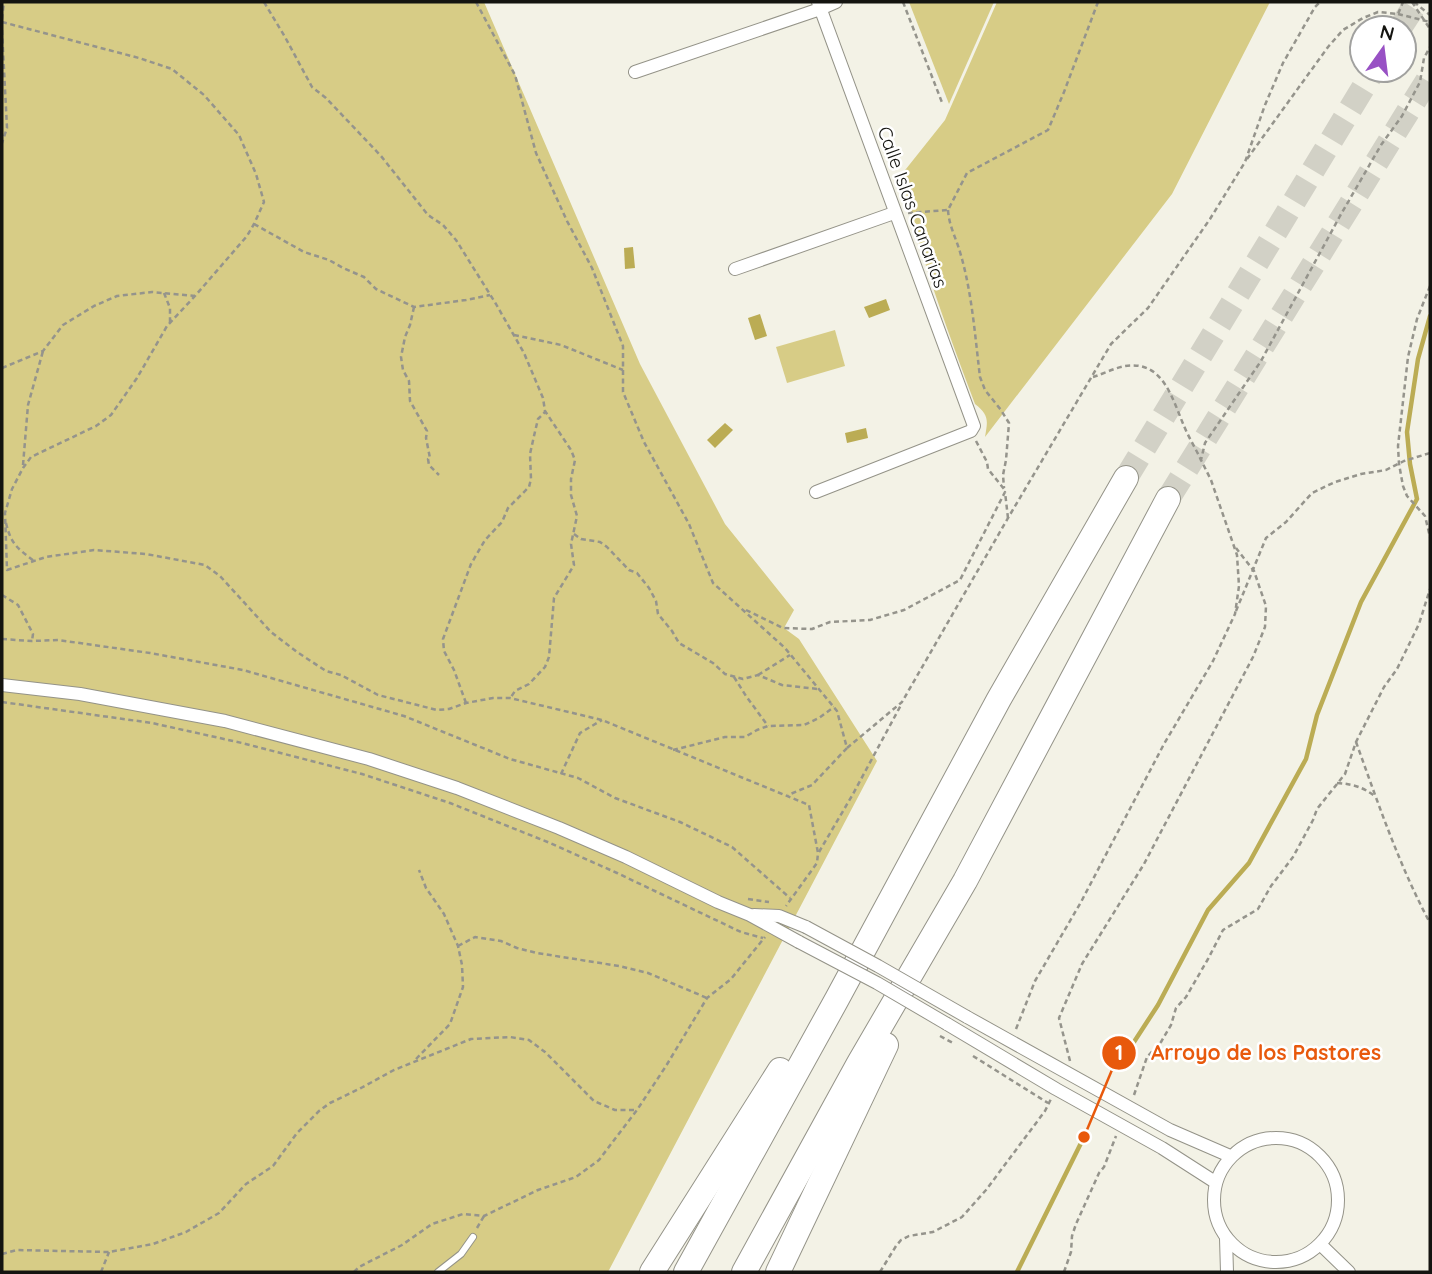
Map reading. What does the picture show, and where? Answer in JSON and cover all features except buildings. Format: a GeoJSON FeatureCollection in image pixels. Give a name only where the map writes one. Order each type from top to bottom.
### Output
{"type":"FeatureCollection","features":[{"type":"Feature","properties":{"kind":"highway"},"geometry":{"type":"LineString","coordinates":[[685,1272],[844,987],[999,699],[1126,478]]}},
{"type":"Feature","properties":{"kind":"highway"},"geometry":{"type":"LineString","coordinates":[[744,1272],[859,1063],[965,881],[1168,499]]}},
{"type":"Feature","properties":{"kind":"highway"},"geometry":{"type":"LineString","coordinates":[[652,1272],[806,1027],[951,770],[999,699]]}},
{"type":"Feature","properties":{"kind":"highway"},"geometry":{"type":"LineString","coordinates":[[778,1272],[965,881]]}},
{"type":"Feature","properties":{"kind":"street"},"geometry":{"type":"LineString","coordinates":[[635,72],[836,2]]}},
{"type":"Feature","properties":{"kind":"street","name":"Calle Islas Canarias"},"geometry":{"type":"LineString","coordinates":[[816,492],[971,431],[974,426],[819,6]]}},
{"type":"Feature","properties":{"kind":"street"},"geometry":{"type":"LineString","coordinates":[[734,269],[894,213]]}},
{"type":"Feature","properties":{"kind":"street"},"geometry":{"type":"LineString","coordinates":[[2,685],[80,694],[225,721],[369,759],[505,805],[615,852],[750,915],[877,983],[1162,1148],[1215,1182]]}},
{"type":"Feature","properties":{"kind":"street"},"geometry":{"type":"LineString","coordinates":[[750,915],[779,916],[806,927],[1129,1108],[1170,1130],[1230,1156]]}},
{"type":"Feature","properties":{"kind":"street"},"geometry":{"type":"LineString","coordinates":[[1226,1238],[1243,1254],[1265,1262],[1285,1262],[1304,1256],[1320,1244],[1332,1228],[1338,1209],[1337,1189],[1331,1171],[1319,1155],[1303,1144],[1284,1138],[1265,1138],[1246,1144],[1230,1156],[1215,1182],[1214,1211],[1226,1238],[1227,1272]]}},
{"type":"Feature","properties":{"kind":"street"},"geometry":{"type":"LineString","coordinates":[[1320,1244],[1349,1272]]}},
{"type":"Feature","properties":{"kind":"street"},"geometry":{"type":"LineString","coordinates":[[1256,1272],[1265,1262]]}},
{"type":"Feature","properties":{"kind":"lane"},"geometry":{"type":"LineString","coordinates":[[438,1272],[460,1254],[473,1237]]}},
{"type":"Feature","properties":{"kind":"path"},"geometry":{"type":"LineString","coordinates":[[4,2],[2,21],[172,69],[204,95],[239,135],[256,174],[264,202],[247,236],[170,323],[111,415],[96,426],[31,457],[23,468],[12,489],[5,517],[7,570]]}},
{"type":"Feature","properties":{"kind":"path"},"geometry":{"type":"LineString","coordinates":[[264,2],[312,87],[381,156],[428,215],[443,225],[456,240],[524,353],[543,398],[545,411],[575,460],[571,479],[571,495],[577,516],[571,544],[574,565],[554,598],[550,657],[545,667],[529,684],[515,691],[510,698]]}},
{"type":"Feature","properties":{"kind":"path"},"geometry":{"type":"LineString","coordinates":[[476,2],[515,75],[536,153],[567,222],[592,268],[623,346],[623,392],[644,442],[689,524],[713,583],[790,655],[834,708],[847,748]]}},
{"type":"Feature","properties":{"kind":"path"},"geometry":{"type":"LineString","coordinates":[[903,2],[943,105]]}},
{"type":"Feature","properties":{"kind":"path"},"geometry":{"type":"LineString","coordinates":[[1008,517],[1003,475],[1009,423],[985,390],[980,377],[968,290],[948,210],[967,173],[1048,130],[1098,2]]}},
{"type":"Feature","properties":{"kind":"path"},"geometry":{"type":"LineString","coordinates":[[1245,162],[1283,64],[1320,2]]}},
{"type":"Feature","properties":{"kind":"path"},"geometry":{"type":"LineString","coordinates":[[1373,14],[1398,14],[1403,2]]}},
{"type":"Feature","properties":{"kind":"path"},"geometry":{"type":"LineString","coordinates":[[1413,2],[1430,15]]}},
{"type":"Feature","properties":{"kind":"path"},"geometry":{"type":"LineString","coordinates":[[1413,2],[1430,29]]}},
{"type":"Feature","properties":{"kind":"path"},"geometry":{"type":"LineString","coordinates":[[818,853],[1008,517],[1111,344],[1148,308],[1210,219],[1245,162],[1328,47],[1348,27]]}},
{"type":"Feature","properties":{"kind":"path"},"geometry":{"type":"LineString","coordinates":[[2,30],[7,128],[2,144]]}},
{"type":"Feature","properties":{"kind":"path"},"geometry":{"type":"LineString","coordinates":[[1202,460],[1205,443],[1261,361],[1340,216],[1381,145],[1402,116],[1420,82],[1424,58],[1430,47]]}},
{"type":"Feature","properties":{"kind":"path"},"geometry":{"type":"LineString","coordinates":[[894,213],[948,210]]}},
{"type":"Feature","properties":{"kind":"path"},"geometry":{"type":"LineString","coordinates":[[254,224],[304,252],[329,260],[364,278],[376,289],[414,307],[490,295]]}},
{"type":"Feature","properties":{"kind":"path"},"geometry":{"type":"LineString","coordinates":[[1430,286],[1417,319],[1408,357],[1400,427],[1399,464],[1407,496],[1425,516],[1430,537]]}},
{"type":"Feature","properties":{"kind":"path"},"geometry":{"type":"LineString","coordinates":[[23,468],[28,405],[43,351],[63,325],[117,296],[152,292],[195,296]]}},
{"type":"Feature","properties":{"kind":"path"},"geometry":{"type":"LineString","coordinates":[[164,293],[170,308],[170,323]]}},
{"type":"Feature","properties":{"kind":"path"},"geometry":{"type":"LineString","coordinates":[[414,307],[401,357],[403,370],[409,381],[410,401],[427,431],[429,465],[439,475]]}},
{"type":"Feature","properties":{"kind":"path"},"geometry":{"type":"LineString","coordinates":[[514,335],[561,345],[623,370]]}},
{"type":"Feature","properties":{"kind":"path"},"geometry":{"type":"LineString","coordinates":[[2,368],[43,351]]}},
{"type":"Feature","properties":{"kind":"path"},"geometry":{"type":"LineString","coordinates":[[1091,377],[1126,366],[1145,367],[1159,376],[1169,390],[1211,480],[1237,555],[1239,586],[1235,614]]}},
{"type":"Feature","properties":{"kind":"path"},"geometry":{"type":"LineString","coordinates":[[466,703],[444,652],[443,639],[471,564],[485,540],[502,522],[508,508],[529,487],[530,454],[538,419],[545,411]]}},
{"type":"Feature","properties":{"kind":"path"},"geometry":{"type":"LineString","coordinates":[[1014,1033],[1035,981],[1081,902],[1164,744],[1213,661],[1266,538],[1286,522],[1312,493],[1335,482],[1386,470],[1430,453]]}},
{"type":"Feature","properties":{"kind":"path"},"geometry":{"type":"LineString","coordinates":[[984,456],[988,469],[1004,490]]}},
{"type":"Feature","properties":{"kind":"path"},"geometry":{"type":"LineString","coordinates":[[742,609],[783,628],[812,629],[830,622],[870,620],[904,610],[960,580],[1004,490]]}},
{"type":"Feature","properties":{"kind":"path"},"geometry":{"type":"LineString","coordinates":[[2,510],[9,538],[34,561]]}},
{"type":"Feature","properties":{"kind":"path"},"geometry":{"type":"LineString","coordinates":[[573,534],[581,539],[600,542],[629,570],[637,573],[652,594],[658,614],[679,643],[713,663],[725,674],[743,679],[758,675],[790,655]]}},
{"type":"Feature","properties":{"kind":"path"},"geometry":{"type":"LineString","coordinates":[[1071,1064],[1059,1018],[1082,964],[1144,864],[1253,657],[1265,627],[1266,606],[1254,571],[1234,546]]}},
{"type":"Feature","properties":{"kind":"path"},"geometry":{"type":"LineString","coordinates":[[2,574],[46,557],[94,550],[146,554],[205,565],[219,576],[271,632],[297,652],[326,671],[341,675],[378,695],[437,710],[492,698],[510,698],[602,720],[809,805],[818,853],[817,863],[786,906]]}},
{"type":"Feature","properties":{"kind":"path"},"geometry":{"type":"LineString","coordinates":[[1129,1108],[1146,1057],[1161,1042],[1177,1008],[1223,930],[1258,909],[1293,857],[1317,809],[1345,774],[1356,742],[1419,624],[1430,589]]}},
{"type":"Feature","properties":{"kind":"path"},"geometry":{"type":"LineString","coordinates":[[2,595],[18,605],[33,634],[32,641]]}},
{"type":"Feature","properties":{"kind":"path"},"geometry":{"type":"LineString","coordinates":[[2,639],[58,640],[243,670],[404,716],[510,759],[578,778],[615,798],[680,822],[732,847],[790,898]]}},
{"type":"Feature","properties":{"kind":"path"},"geometry":{"type":"LineString","coordinates":[[758,675],[782,685],[818,689]]}},
{"type":"Feature","properties":{"kind":"path"},"geometry":{"type":"LineString","coordinates":[[734,677],[768,726]]}},
{"type":"Feature","properties":{"kind":"path"},"geometry":{"type":"LineString","coordinates":[[2,702],[103,715],[174,728],[362,774],[450,803],[550,843],[741,932],[765,937],[756,932]]}},
{"type":"Feature","properties":{"kind":"path"},"geometry":{"type":"LineString","coordinates":[[786,796],[812,785],[847,748],[902,702]]}},
{"type":"Feature","properties":{"kind":"path"},"geometry":{"type":"LineString","coordinates":[[673,750],[725,737],[745,737],[768,726],[804,726],[834,708]]}},
{"type":"Feature","properties":{"kind":"path"},"geometry":{"type":"LineString","coordinates":[[561,774],[580,733],[602,720]]}},
{"type":"Feature","properties":{"kind":"path"},"geometry":{"type":"LineString","coordinates":[[1356,742],[1412,889],[1430,923]]}},
{"type":"Feature","properties":{"kind":"path"},"geometry":{"type":"LineString","coordinates":[[1337,783],[1365,788],[1376,797]]}},
{"type":"Feature","properties":{"kind":"path"},"geometry":{"type":"LineString","coordinates":[[413,1061],[450,1024],[463,987],[458,946],[444,914],[426,888],[419,870]]}},
{"type":"Feature","properties":{"kind":"path"},"geometry":{"type":"LineString","coordinates":[[678,896],[733,923]]}},
{"type":"Feature","properties":{"kind":"path"},"geometry":{"type":"LineString","coordinates":[[458,946],[475,937],[501,941],[537,953],[619,965],[648,973],[708,998]]}},
{"type":"Feature","properties":{"kind":"path"},"geometry":{"type":"LineString","coordinates":[[354,1272],[402,1245],[432,1224],[463,1214],[484,1216],[576,1177],[599,1160],[637,1110],[708,998],[731,979],[757,946]]}},
{"type":"Feature","properties":{"kind":"path"},"geometry":{"type":"LineString","coordinates":[[2,1254],[17,1250],[110,1252],[153,1244],[186,1232],[219,1213],[246,1185],[273,1166],[297,1133],[330,1103],[413,1061],[471,1039],[510,1037],[529,1040],[545,1052],[594,1101],[615,1110],[637,1110]]}},
{"type":"Feature","properties":{"kind":"path"},"geometry":{"type":"LineString","coordinates":[[880,1272],[901,1240],[933,1232],[961,1217],[986,1191],[1049,1104],[964,1050]]}},
{"type":"Feature","properties":{"kind":"path"},"geometry":{"type":"LineString","coordinates":[[1064,1272],[1076,1224],[1121,1126]]}},
{"type":"Feature","properties":{"kind":"path"},"geometry":{"type":"LineString","coordinates":[[473,1237],[484,1216]]}},
{"type":"Feature","properties":{"kind":"path"},"geometry":{"type":"LineString","coordinates":[[102,1272],[110,1252]]}},
{"type":"Feature","properties":{"kind":"shaded area"},"geometry":{"type":"Polygon","coordinates":[[[2,2],[484,2],[640,364],[725,524],[794,610],[784,628],[799,639],[877,761],[608,1272],[2,1272],[2,2]]]}},
{"type":"Feature","properties":{"kind":"shaded area"},"geometry":{"type":"Polygon","coordinates":[[[909,2],[994,2],[949,104],[909,2]]]}},
{"type":"Feature","properties":{"kind":"shaded area"},"geometry":{"type":"Polygon","coordinates":[[[997,2],[1270,2],[1172,194],[985,437],[986,418],[975,404],[944,319],[916,233],[902,174],[945,120],[997,2]]]}},
{"type":"Feature","properties":{"kind":"shaded area"},"geometry":{"type":"Polygon","coordinates":[[[633,247],[635,268],[625,269],[624,248],[633,247]]]}},
{"type":"Feature","properties":{"kind":"shaded area"},"geometry":{"type":"Polygon","coordinates":[[[886,299],[890,310],[869,318],[864,307],[886,299]]]}},
{"type":"Feature","properties":{"kind":"shaded area"},"geometry":{"type":"Polygon","coordinates":[[[760,314],[767,336],[755,340],[748,318],[760,314]]]}},
{"type":"Feature","properties":{"kind":"shaded area"},"geometry":{"type":"Polygon","coordinates":[[[835,330],[845,366],[787,383],[776,347],[835,330]]]}},
{"type":"Feature","properties":{"kind":"shaded area"},"geometry":{"type":"Polygon","coordinates":[[[725,423],[733,430],[715,448],[707,440],[725,423]]]}},
{"type":"Feature","properties":{"kind":"shaded area"},"geometry":{"type":"Polygon","coordinates":[[[866,428],[868,438],[847,443],[845,433],[866,428]]]}},
{"type":"Feature","properties":{"kind":"waterway"},"geometry":{"type":"LineString","coordinates":[[1119,1065],[1158,1005],[1208,910],[1249,863],[1306,759],[1317,715],[1361,602],[1417,499],[1407,432],[1418,359],[1430,316]]}},
{"type":"Feature","properties":{"kind":"waterway"},"geometry":{"type":"LineString","coordinates":[[1017,1272],[1084,1137]]}},
{"type":"Feature","properties":{"kind":"tunnel"},"geometry":{"type":"LineString","coordinates":[[1409,14],[1417,2]]}},
{"type":"Feature","properties":{"kind":"tunnel"},"geometry":{"type":"LineString","coordinates":[[1168,499],[1430,76]]}},
{"type":"Feature","properties":{"kind":"tunnel"},"geometry":{"type":"LineString","coordinates":[[1126,478],[1365,84]]}},
{"type":"Feature","properties":{"kind":"place","name":"Arroyo de los Pastores"},"geometry":{"type":"Point","coordinates":[1084,1137]}}]}
